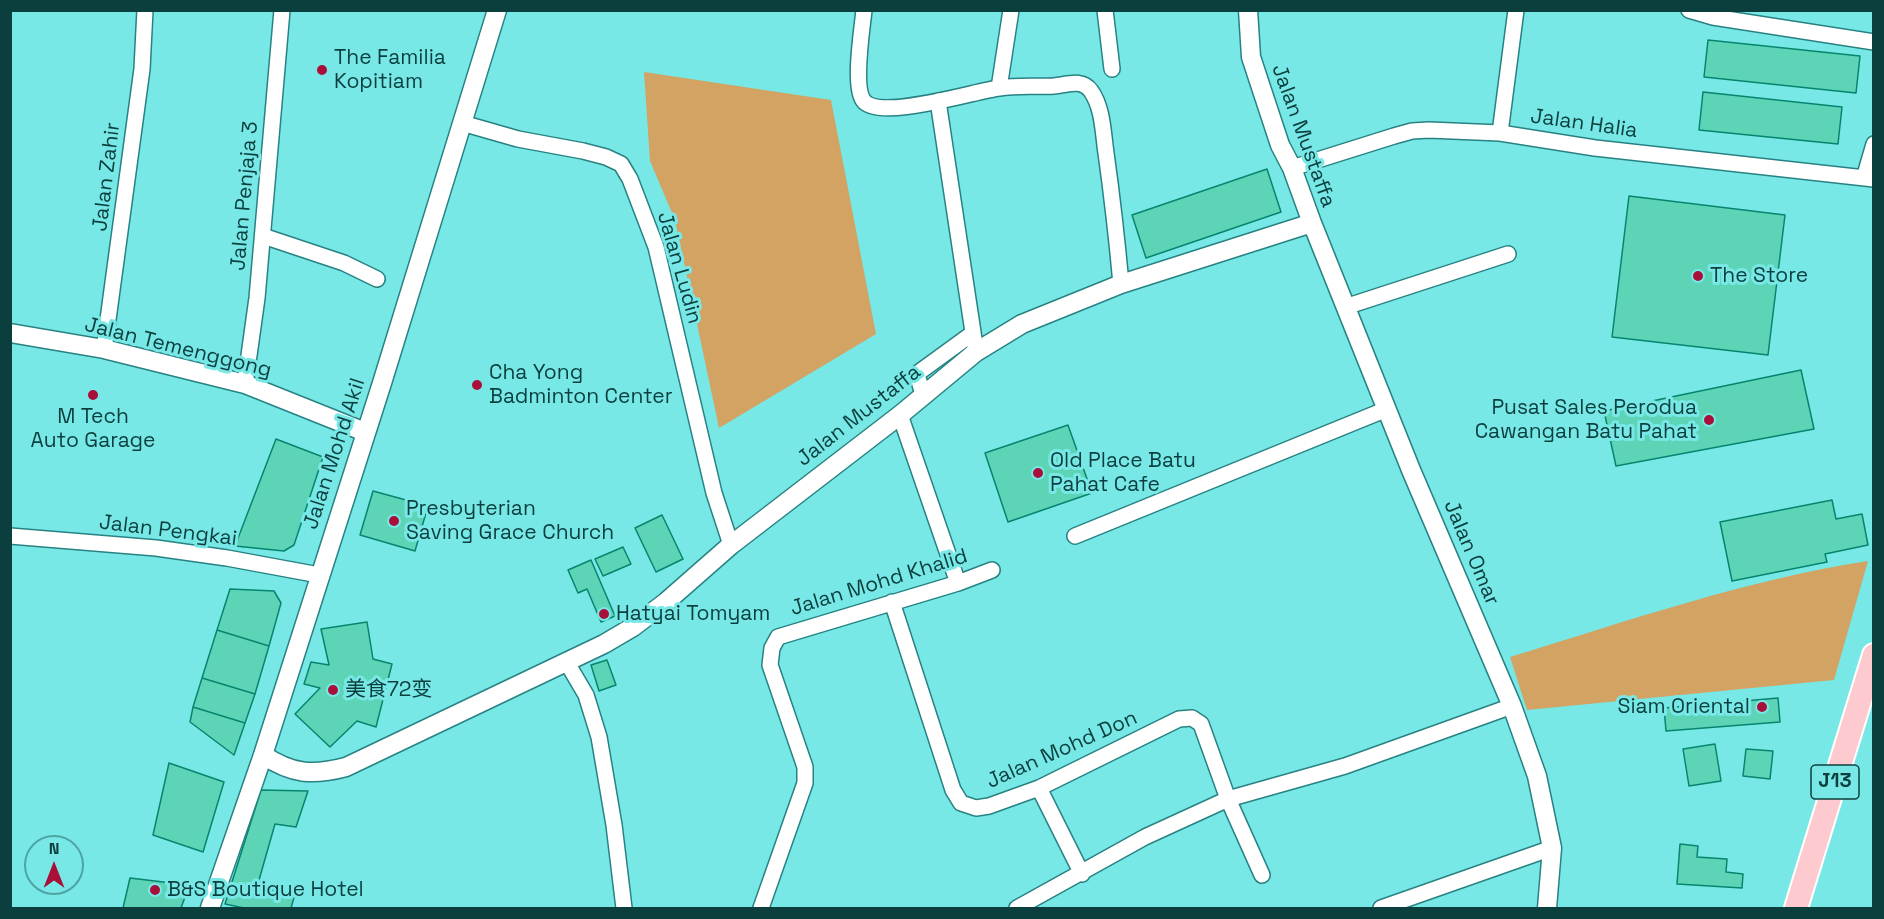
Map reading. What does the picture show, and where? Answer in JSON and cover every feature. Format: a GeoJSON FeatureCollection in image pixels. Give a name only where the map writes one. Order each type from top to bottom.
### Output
{"type":"FeatureCollection","features":[{"type":"Feature","properties":{"kind":"main road","name":"J13"},"geometry":{"type":"LineString","coordinates":[[1796,909],[1874,655]]}},
{"type":"Feature","properties":{"kind":"street","name":"Jalan Zahir"},"geometry":{"type":"LineString","coordinates":[[104,349],[141,79],[145,10]]}},
{"type":"Feature","properties":{"kind":"street","name":"Jalan Penjaja 3"},"geometry":{"type":"LineString","coordinates":[[245,384],[257,298],[282,10]]}},
{"type":"Feature","properties":{"kind":"street","name":"Jalan Mohd Akil"},"geometry":{"type":"LineString","coordinates":[[210,909],[263,755],[496,10]]}},
{"type":"Feature","properties":{"kind":"street"},"geometry":{"type":"LineString","coordinates":[[864,10],[859,48],[859,92],[864,102],[875,108],[938,101],[999,88],[1056,86],[1079,82],[1091,90],[1099,107],[1121,284]]}},
{"type":"Feature","properties":{"kind":"street"},"geometry":{"type":"LineString","coordinates":[[999,88],[1011,10]]}},
{"type":"Feature","properties":{"kind":"street"},"geometry":{"type":"LineString","coordinates":[[1105,10],[1112,69]]}},
{"type":"Feature","properties":{"kind":"street","name":"Jalan Mustaffa"},"geometry":{"type":"LineString","coordinates":[[263,755],[281,767],[299,772],[325,772],[346,767],[603,644],[633,627],[666,602],[731,545],[900,415],[976,352],[1022,324],[1121,284],[1312,223],[1292,168],[1280,145],[1251,57],[1248,10]]}},
{"type":"Feature","properties":{"kind":"street"},"geometry":{"type":"LineString","coordinates":[[1500,133],[1516,10]]}},
{"type":"Feature","properties":{"kind":"street"},"geometry":{"type":"LineString","coordinates":[[1689,10],[1713,17],[1874,42]]}},
{"type":"Feature","properties":{"kind":"street"},"geometry":{"type":"LineString","coordinates":[[938,101],[976,352]]}},
{"type":"Feature","properties":{"kind":"street","name":"Jalan Ludin"},"geometry":{"type":"LineString","coordinates":[[462,123],[518,139],[583,151],[621,164],[630,179],[656,247],[714,493],[731,545]]}},
{"type":"Feature","properties":{"kind":"street","name":"Jalan Halia"},"geometry":{"type":"LineString","coordinates":[[1292,168],[1412,131],[1500,133],[1595,148],[1869,179]]}},
{"type":"Feature","properties":{"kind":"street"},"geometry":{"type":"LineString","coordinates":[[1869,179],[1874,144]]}},
{"type":"Feature","properties":{"kind":"street","name":"Jalan Omar"},"geometry":{"type":"LineString","coordinates":[[1312,223],[1411,470],[1512,706],[1538,776],[1552,848],[1547,909]]}},
{"type":"Feature","properties":{"kind":"street"},"geometry":{"type":"LineString","coordinates":[[263,236],[344,263],[377,279]]}},
{"type":"Feature","properties":{"kind":"street"},"geometry":{"type":"LineString","coordinates":[[1345,306],[1508,254]]}},
{"type":"Feature","properties":{"kind":"street","name":"Jalan Temenggong"},"geometry":{"type":"LineString","coordinates":[[10,333],[104,349],[245,384],[365,432]]}},
{"type":"Feature","properties":{"kind":"street"},"geometry":{"type":"LineString","coordinates":[[923,394],[918,372],[973,333]]}},
{"type":"Feature","properties":{"kind":"street"},"geometry":{"type":"LineString","coordinates":[[1075,536],[1387,409]]}},
{"type":"Feature","properties":{"kind":"street"},"geometry":{"type":"LineString","coordinates":[[900,415],[958,584]]}},
{"type":"Feature","properties":{"kind":"street","name":"Jalan Pengkai"},"geometry":{"type":"LineString","coordinates":[[10,536],[156,548],[319,575]]}},
{"type":"Feature","properties":{"kind":"street","name":"Jalan Mohd Khalid"},"geometry":{"type":"LineString","coordinates":[[761,909],[805,783],[805,767],[770,665],[772,648],[777,637],[958,584],[992,570]]}},
{"type":"Feature","properties":{"kind":"street","name":"Jalan Mohd Don"},"geometry":{"type":"LineString","coordinates":[[892,602],[953,790],[961,803],[976,808],[990,806],[1039,788],[1179,719],[1192,718],[1201,724],[1228,799]]}},
{"type":"Feature","properties":{"kind":"street"},"geometry":{"type":"LineString","coordinates":[[566,661],[586,694],[599,737],[614,825],[624,909]]}},
{"type":"Feature","properties":{"kind":"street"},"geometry":{"type":"LineString","coordinates":[[1017,909],[1145,837],[1228,799],[1345,766],[1512,706]]}},
{"type":"Feature","properties":{"kind":"street"},"geometry":{"type":"LineString","coordinates":[[1039,788],[1082,874]]}},
{"type":"Feature","properties":{"kind":"street"},"geometry":{"type":"LineString","coordinates":[[1228,799],[1262,875]]}},
{"type":"Feature","properties":{"kind":"street"},"geometry":{"type":"LineString","coordinates":[[1381,909],[1552,848]]}},
{"type":"Feature","properties":{"kind":"shaded area"},"geometry":{"type":"Polygon","coordinates":[[[644,72],[831,100],[876,334],[719,428],[675,220],[650,161],[644,72]]]}},
{"type":"Feature","properties":{"kind":"shaded area"},"geometry":{"type":"Polygon","coordinates":[[[1868,561],[1834,680],[1527,710],[1510,657],[1732,590],[1868,561]]]}},
{"type":"Feature","properties":{"kind":"building"},"geometry":{"type":"Polygon","coordinates":[[[1708,40],[1860,56],[1856,93],[1704,77],[1708,40]]]}},
{"type":"Feature","properties":{"kind":"building"},"geometry":{"type":"Polygon","coordinates":[[[1703,92],[1842,107],[1838,144],[1699,130],[1703,92]]]}},
{"type":"Feature","properties":{"kind":"building"},"geometry":{"type":"Polygon","coordinates":[[[1267,169],[1281,212],[1146,258],[1132,215],[1267,169]]]}},
{"type":"Feature","properties":{"kind":"building","name":"The Store"},"geometry":{"type":"Polygon","coordinates":[[[1629,196],[1785,215],[1768,355],[1612,337],[1629,196]]]}},
{"type":"Feature","properties":{"kind":"building","name":"Pusat Sales Perodua Cawangan Batu Pahat"},"geometry":{"type":"Polygon","coordinates":[[[1801,370],[1814,429],[1616,466],[1604,411],[1801,370]]]}},
{"type":"Feature","properties":{"kind":"building","name":"Old Place Batu Pahat Cafe"},"geometry":{"type":"Polygon","coordinates":[[[1068,425],[1092,493],[1008,522],[985,453],[1068,425]]]}},
{"type":"Feature","properties":{"kind":"building"},"geometry":{"type":"Polygon","coordinates":[[[276,439],[323,457],[294,545],[284,551],[235,546],[276,439]]]}},
{"type":"Feature","properties":{"kind":"building","name":"Presbyterian Saving Grace Church"},"geometry":{"type":"Polygon","coordinates":[[[373,491],[428,506],[415,551],[360,535],[373,491]]]}},
{"type":"Feature","properties":{"kind":"building"},"geometry":{"type":"Polygon","coordinates":[[[1832,500],[1836,519],[1862,514],[1868,545],[1825,554],[1827,562],[1732,581],[1720,522],[1832,500]]]}},
{"type":"Feature","properties":{"kind":"building"},"geometry":{"type":"Polygon","coordinates":[[[662,515],[683,559],[656,572],[635,528],[662,515]]]}},
{"type":"Feature","properties":{"kind":"building"},"geometry":{"type":"Polygon","coordinates":[[[623,547],[631,564],[603,576],[595,559],[623,547]]]}},
{"type":"Feature","properties":{"kind":"building"},"geometry":{"type":"Polygon","coordinates":[[[591,560],[615,616],[601,622],[587,589],[578,593],[568,570],[591,560]]]}},
{"type":"Feature","properties":{"kind":"building"},"geometry":{"type":"Polygon","coordinates":[[[230,589],[274,591],[281,603],[269,646],[217,630],[230,589]]]}},
{"type":"Feature","properties":{"kind":"building"},"geometry":{"type":"Polygon","coordinates":[[[367,622],[373,659],[392,664],[376,727],[357,721],[330,747],[295,714],[320,688],[304,684],[311,662],[329,665],[321,629],[367,622]]]}},
{"type":"Feature","properties":{"kind":"building"},"geometry":{"type":"Polygon","coordinates":[[[217,630],[269,646],[255,694],[202,678],[217,630]]]}},
{"type":"Feature","properties":{"kind":"building"},"geometry":{"type":"Polygon","coordinates":[[[607,660],[616,685],[599,691],[591,665],[607,660]]]}},
{"type":"Feature","properties":{"kind":"building"},"geometry":{"type":"Polygon","coordinates":[[[202,678],[255,694],[245,723],[193,707],[202,678]]]}},
{"type":"Feature","properties":{"kind":"building"},"geometry":{"type":"Polygon","coordinates":[[[1778,698],[1780,722],[1666,731],[1664,708],[1778,698]]]}},
{"type":"Feature","properties":{"kind":"building"},"geometry":{"type":"Polygon","coordinates":[[[193,707],[245,723],[234,755],[190,722],[193,707]]]}},
{"type":"Feature","properties":{"kind":"building"},"geometry":{"type":"Polygon","coordinates":[[[1715,744],[1721,781],[1689,786],[1683,749],[1715,744]]]}},
{"type":"Feature","properties":{"kind":"building"},"geometry":{"type":"Polygon","coordinates":[[[1746,749],[1773,751],[1770,779],[1743,776],[1746,749]]]}},
{"type":"Feature","properties":{"kind":"building"},"geometry":{"type":"Polygon","coordinates":[[[169,763],[224,782],[203,852],[153,835],[169,763]]]}},
{"type":"Feature","properties":{"kind":"building"},"geometry":{"type":"Polygon","coordinates":[[[261,790],[308,791],[296,827],[275,824],[257,887],[295,894],[291,908],[244,908],[225,904],[261,790]]]}},
{"type":"Feature","properties":{"kind":"building"},"geometry":{"type":"Polygon","coordinates":[[[1680,844],[1698,846],[1697,857],[1727,859],[1726,872],[1743,874],[1742,888],[1677,884],[1680,844]]]}},
{"type":"Feature","properties":{"kind":"building","name":"B&S Boutique Hotel"},"geometry":{"type":"Polygon","coordinates":[[[130,878],[180,884],[185,897],[181,908],[123,908],[130,878]]]}},
{"type":"Feature","properties":{"kind":"place","name":"The Familia Kopitiam"},"geometry":{"type":"Point","coordinates":[322,70]}},
{"type":"Feature","properties":{"kind":"place","name":"The Store"},"geometry":{"type":"Point","coordinates":[1698,276]}},
{"type":"Feature","properties":{"kind":"place","name":"Cha Yong Badminton Center"},"geometry":{"type":"Point","coordinates":[477,385]}},
{"type":"Feature","properties":{"kind":"place","name":"M Tech Auto Garage"},"geometry":{"type":"Point","coordinates":[93,395]}},
{"type":"Feature","properties":{"kind":"place","name":"Pusat Sales Perodua Cawangan Batu Pahat"},"geometry":{"type":"Point","coordinates":[1709,420]}},
{"type":"Feature","properties":{"kind":"place","name":"Old Place Batu Pahat Cafe"},"geometry":{"type":"Point","coordinates":[1038,473]}},
{"type":"Feature","properties":{"kind":"place","name":"Presbyterian Saving Grace Church"},"geometry":{"type":"Point","coordinates":[394,521]}},
{"type":"Feature","properties":{"kind":"place","name":"Hatyai Tomyam"},"geometry":{"type":"Point","coordinates":[604,614]}},
{"type":"Feature","properties":{"kind":"place","name":"美食72变"},"geometry":{"type":"Point","coordinates":[333,690]}},
{"type":"Feature","properties":{"kind":"place","name":"Siam Oriental"},"geometry":{"type":"Point","coordinates":[1762,707]}},
{"type":"Feature","properties":{"kind":"place","name":"B&S Boutique Hotel"},"geometry":{"type":"Point","coordinates":[155,890]}}]}
